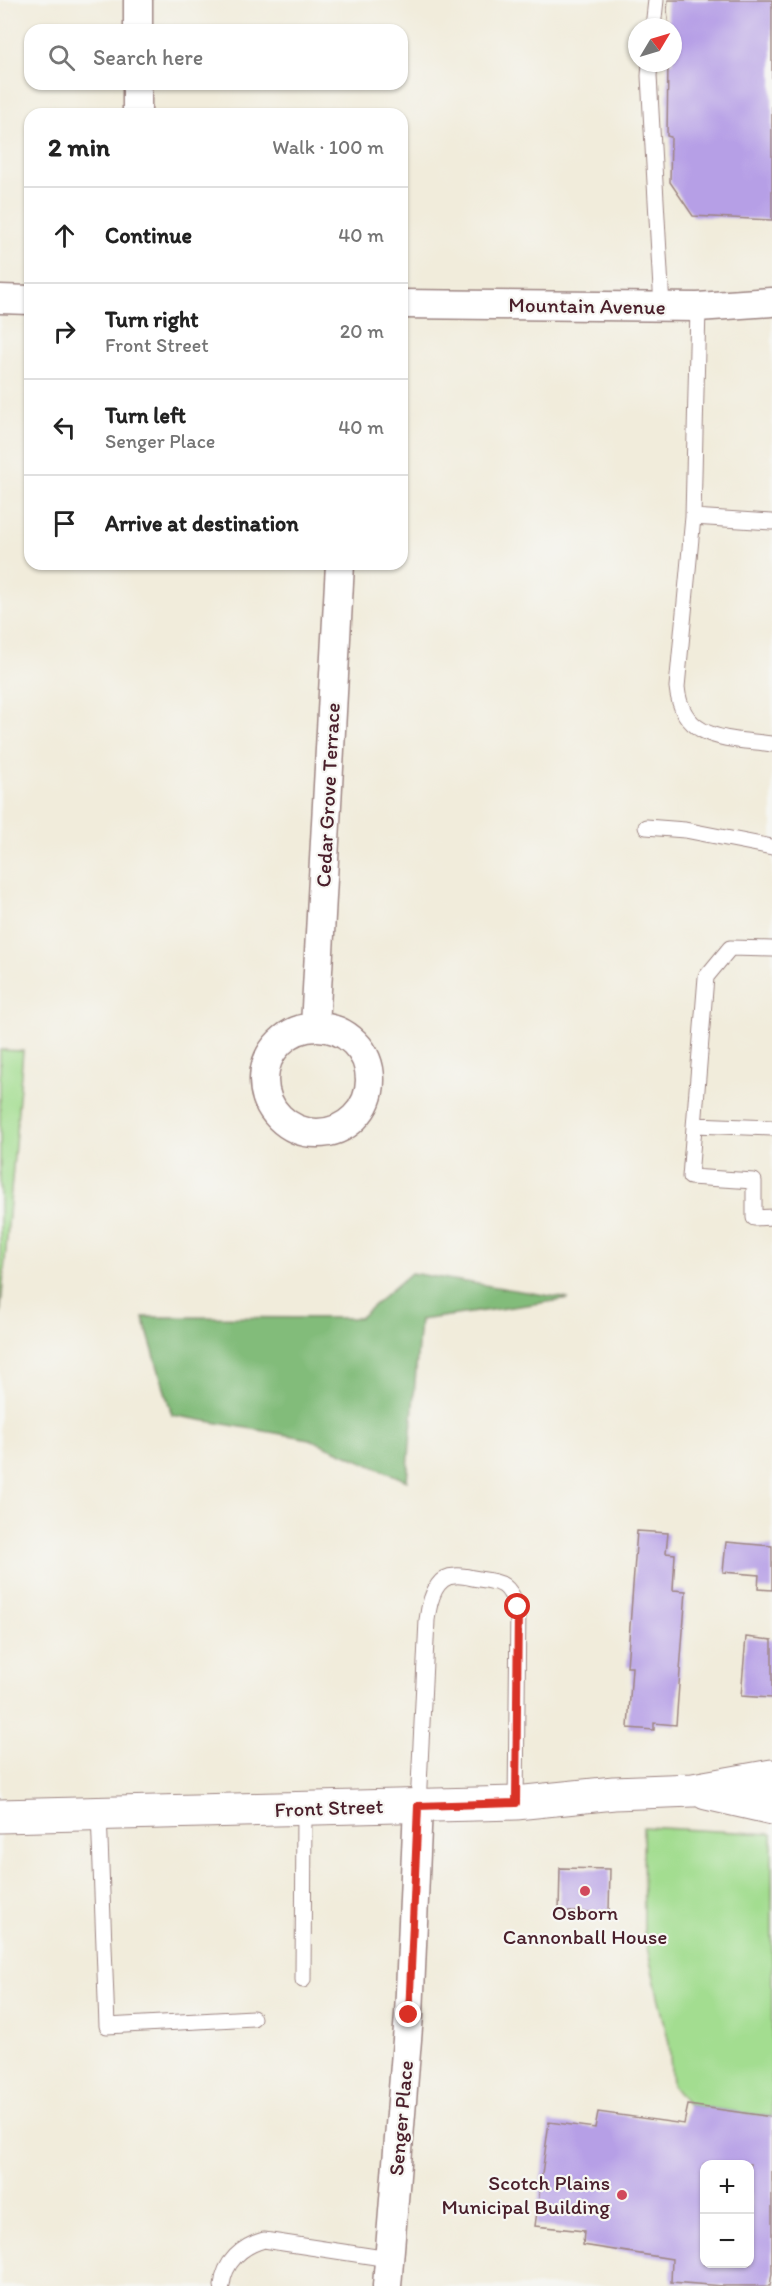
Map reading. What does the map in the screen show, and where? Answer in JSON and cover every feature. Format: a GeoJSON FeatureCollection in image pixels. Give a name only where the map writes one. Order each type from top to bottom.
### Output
{"type":"FeatureCollection","features":[{"type":"Feature","properties":{"kind":"street"},"geometry":{"type":"LineString","coordinates":[[138,0],[138,24]]}},
{"type":"Feature","properties":{"kind":"street"},"geometry":{"type":"LineString","coordinates":[[137,90],[137,108]]}},
{"type":"Feature","properties":{"kind":"street"},"geometry":{"type":"LineString","coordinates":[[0,299],[24,300]]}},
{"type":"Feature","properties":{"kind":"street","name":"Mountain Avenue"},"geometry":{"type":"LineString","coordinates":[[408,304],[698,307],[772,302]]}},
{"type":"Feature","properties":{"kind":"street","name":"Cedar Grove Terrace"},"geometry":{"type":"LineString","coordinates":[[315,1026],[340,570]]}},
{"type":"Feature","properties":{"kind":"street","name":"Front Street"},"geometry":{"type":"LineString","coordinates":[[0,1816],[516,1803],[614,1793],[693,1790],[772,1776]]}},
{"type":"Feature","properties":{"kind":"street","name":"Front Street"},"geometry":{"type":"LineString","coordinates":[[693,1790],[772,1808]]}},
{"type":"Feature","properties":{"kind":"street","name":"Senger Place"},"geometry":{"type":"LineString","coordinates":[[388,2273],[409,2015],[418,1806]]}},
{"type":"Feature","properties":{"kind":"lane"},"geometry":{"type":"LineString","coordinates":[[654,18],[656,0]]}},
{"type":"Feature","properties":{"kind":"lane"},"geometry":{"type":"LineString","coordinates":[[649,72],[662,307]]}},
{"type":"Feature","properties":{"kind":"lane"},"geometry":{"type":"LineString","coordinates":[[698,307],[693,517],[677,687],[682,711],[696,728],[713,735],[772,744]]}},
{"type":"Feature","properties":{"kind":"lane"},"geometry":{"type":"LineString","coordinates":[[693,517],[772,522]]}},
{"type":"Feature","properties":{"kind":"lane"},"geometry":{"type":"LineString","coordinates":[[646,827],[685,830],[772,847]]}},
{"type":"Feature","properties":{"kind":"lane"},"geometry":{"type":"LineString","coordinates":[[772,949],[730,948],[706,977],[690,1177],[754,1181],[754,1218],[772,1217]]}},
{"type":"Feature","properties":{"kind":"lane"},"geometry":{"type":"LineString","coordinates":[[695,1125],[772,1128]]}},
{"type":"Feature","properties":{"kind":"lane"},"geometry":{"type":"LineString","coordinates":[[418,1806],[430,1598],[444,1580],[453,1575],[503,1583],[511,1592],[518,1607],[516,1803]]}},
{"type":"Feature","properties":{"kind":"lane"},"geometry":{"type":"LineString","coordinates":[[303,1980],[304,1810]]}},
{"type":"Feature","properties":{"kind":"lane"},"geometry":{"type":"LineString","coordinates":[[99,1814],[106,2026],[253,2018]]}},
{"type":"Feature","properties":{"kind":"lane"},"geometry":{"type":"LineString","coordinates":[[222,2286],[226,2268],[237,2255],[252,2243],[264,2240],[388,2273]]}},
{"type":"Feature","properties":{"kind":"green space"},"geometry":{"type":"Polygon","coordinates":[[[0,1050],[23,1051],[0,1319],[0,1050]]]}},
{"type":"Feature","properties":{"kind":"green space"},"geometry":{"type":"Polygon","coordinates":[[[411,1273],[569,1299],[420,1320],[407,1481],[310,1439],[172,1415],[143,1317],[359,1318],[411,1273]]]}},
{"type":"Feature","properties":{"kind":"green space"},"geometry":{"type":"Polygon","coordinates":[[[643,1827],[772,1834],[772,2117],[688,2105],[672,2085],[669,2043],[644,1935],[643,1827]]]}},
{"type":"Feature","properties":{"kind":"building"},"geometry":{"type":"Polygon","coordinates":[[[668,0],[772,0],[772,220],[693,216],[670,182],[671,137],[667,136],[668,72],[682,72],[682,18],[668,18],[668,0]]]}},
{"type":"Feature","properties":{"kind":"building"},"geometry":{"type":"Polygon","coordinates":[[[637,1531],[668,1533],[666,1553],[675,1554],[673,1590],[686,1591],[676,1725],[654,1723],[654,1730],[628,1728],[632,1667],[627,1667],[637,1531]]]}},
{"type":"Feature","properties":{"kind":"building"},"geometry":{"type":"Polygon","coordinates":[[[726,1542],[772,1546],[772,1590],[758,1589],[759,1575],[723,1572],[726,1542]]]}},
{"type":"Feature","properties":{"kind":"building"},"geometry":{"type":"Polygon","coordinates":[[[746,1637],[772,1640],[772,1698],[741,1696],[746,1637]]]}},
{"type":"Feature","properties":{"kind":"building","name":"Osborn Cannonball House"},"geometry":{"type":"Polygon","coordinates":[[[560,1868],[610,1869],[609,1912],[559,1912],[560,1868]]]}},
{"type":"Feature","properties":{"kind":"building","name":"Scotch Plains Municipal Building"},"geometry":{"type":"Polygon","coordinates":[[[688,2105],[772,2117],[772,2273],[770,2286],[723,2286],[671,2282],[672,2259],[583,2245],[584,2231],[535,2226],[549,2122],[595,2128],[598,2112],[684,2124],[688,2105]]]}},
{"type":"Feature","properties":{"kind":"place","name":"Osborn Cannonball House"},"geometry":{"type":"Point","coordinates":[585,1891]}},
{"type":"Feature","properties":{"kind":"place","name":"Scotch Plains Municipal Building"},"geometry":{"type":"Point","coordinates":[622,2195]}},
{"type":"Feature","properties":{"kind":"route"},"geometry":{"type":"LineString","coordinates":[[409,2015],[418,1806],[516,1803],[518,1607]]}}]}
